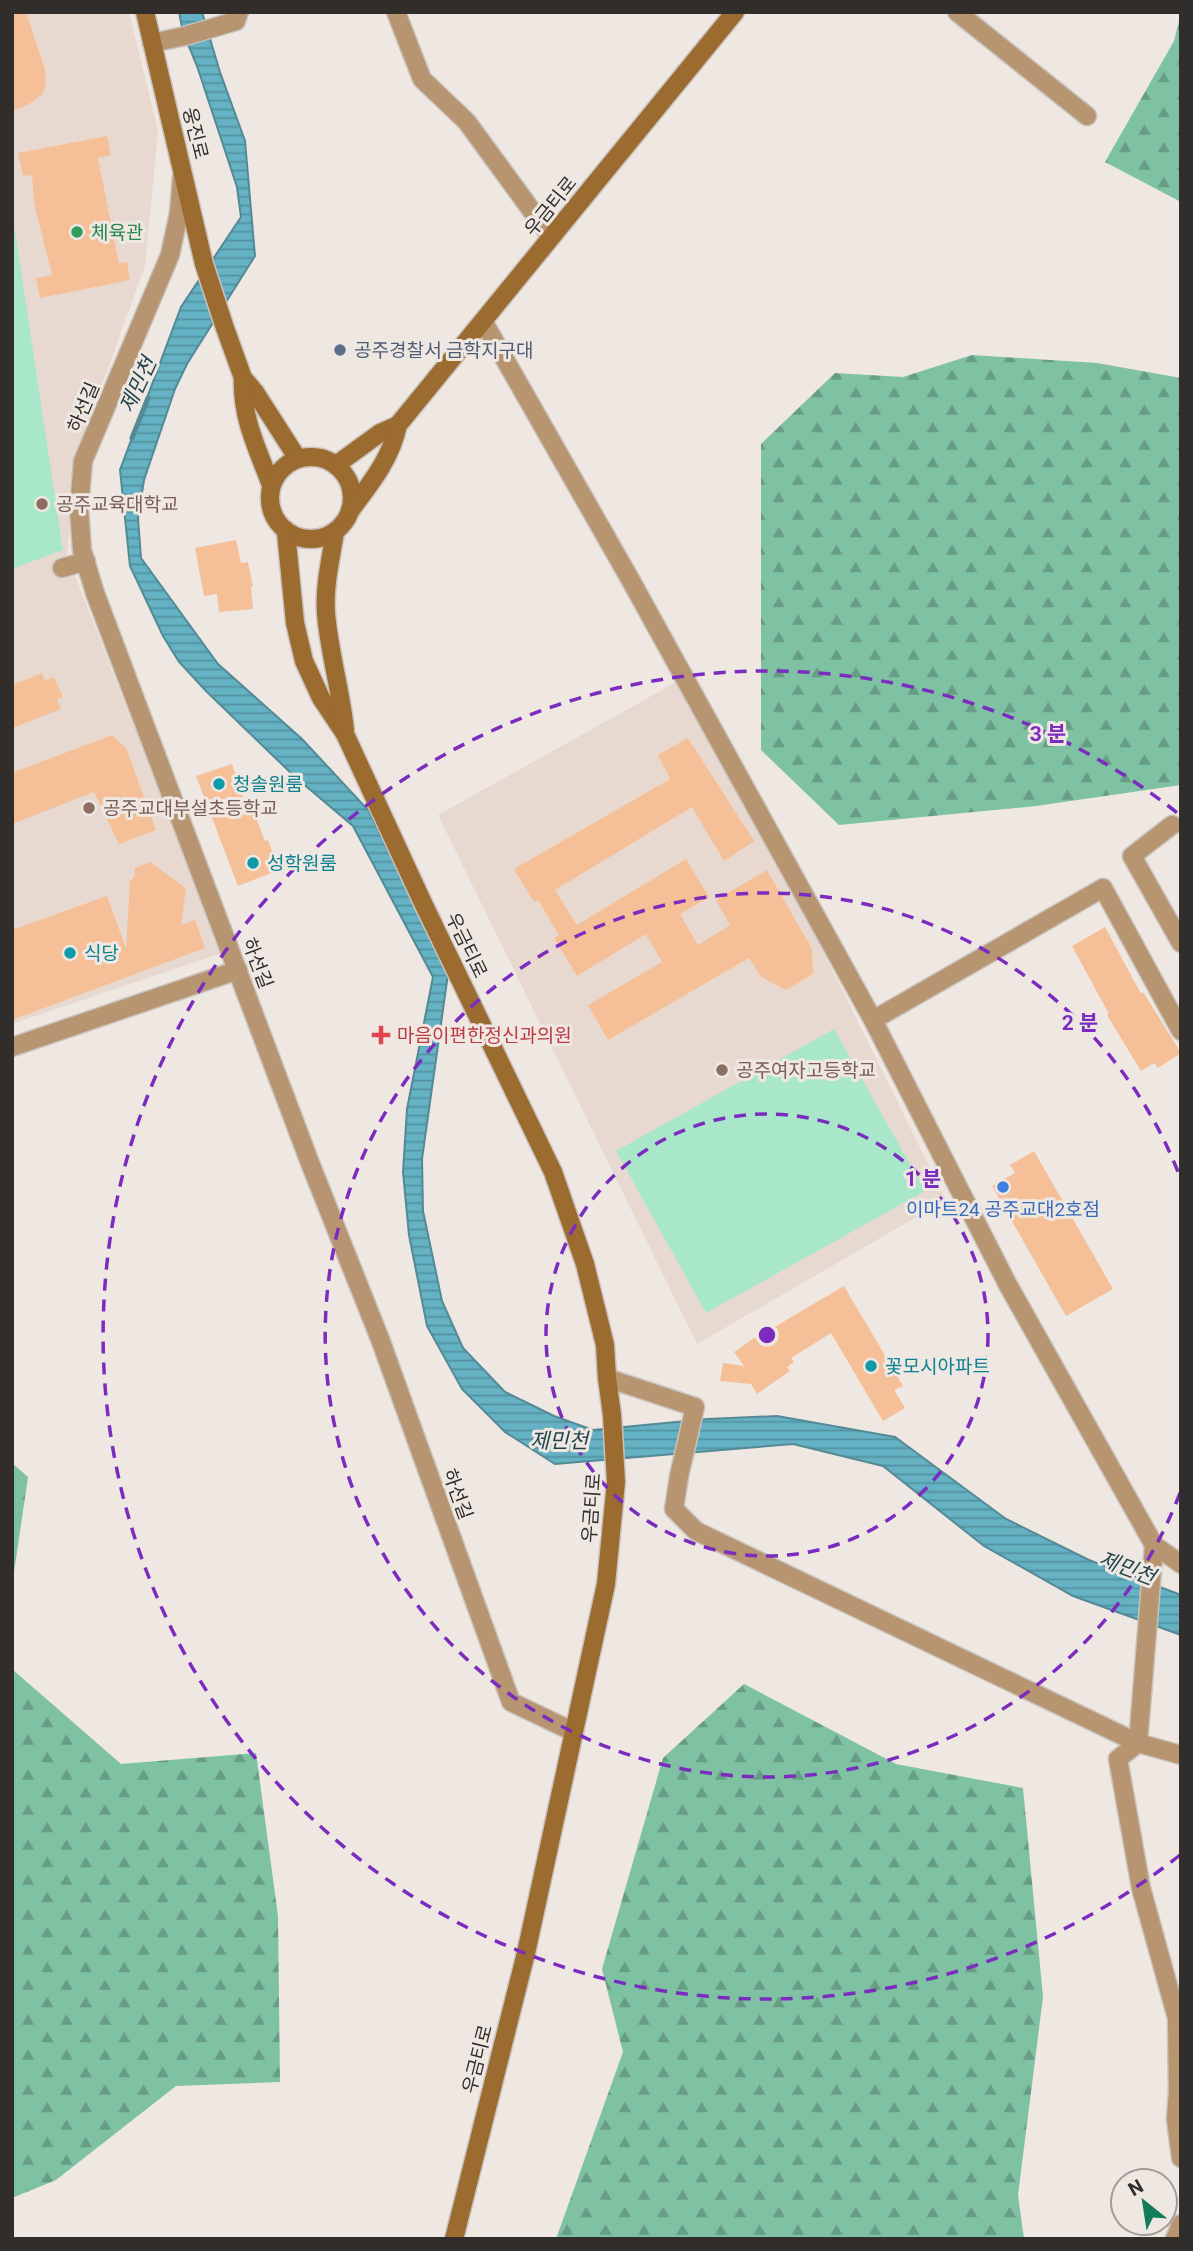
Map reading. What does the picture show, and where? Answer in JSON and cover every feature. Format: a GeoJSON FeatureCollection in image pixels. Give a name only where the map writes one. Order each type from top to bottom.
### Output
{"type":"FeatureCollection","features":[{"type":"Feature","properties":{"kind":"main road","name":"웅진로"},"geometry":{"type":"LineString","coordinates":[[145,12],[204,264],[243,378]]}},
{"type":"Feature","properties":{"kind":"main road","name":"우금티로"},"geometry":{"type":"LineString","coordinates":[[350,511],[382,468],[398,425],[735,12]]}},
{"type":"Feature","properties":{"kind":"main road"},"geometry":{"type":"LineString","coordinates":[[243,378],[298,458]]}},
{"type":"Feature","properties":{"kind":"main road"},"geometry":{"type":"LineString","coordinates":[[243,378],[242,399],[249,428],[271,485]]}},
{"type":"Feature","properties":{"kind":"main road","name":"우금티로"},"geometry":{"type":"LineString","coordinates":[[336,464],[380,433],[398,425]]}},
{"type":"Feature","properties":{"kind":"main road"},"geometry":{"type":"LineString","coordinates":[[298,458],[324,459],[336,464],[351,486],[353,499],[344,523],[323,538],[310,540],[286,532],[271,511],[271,485],[277,474],[298,458]]}},
{"type":"Feature","properties":{"kind":"main road","name":"우금티로"},"geometry":{"type":"LineString","coordinates":[[286,532],[295,623],[304,661],[321,698],[345,734],[553,1172],[585,1264],[605,1345],[612,1415],[616,1482],[606,1584],[526,1952],[454,2239]]}},
{"type":"Feature","properties":{"kind":"main road","name":"우금티로"},"geometry":{"type":"LineString","coordinates":[[335,532],[327,581],[326,611],[345,734]]}},
{"type":"Feature","properties":{"kind":"street"},"geometry":{"type":"LineString","coordinates":[[396,12],[422,79],[467,122],[551,237]]}},
{"type":"Feature","properties":{"kind":"street"},"geometry":{"type":"LineString","coordinates":[[957,12],[1087,116]]}},
{"type":"Feature","properties":{"kind":"street"},"geometry":{"type":"LineString","coordinates":[[152,43],[185,36],[238,16]]}},
{"type":"Feature","properties":{"kind":"street","name":"하선길"},"geometry":{"type":"LineString","coordinates":[[183,168],[179,213],[170,255],[83,461],[79,509],[82,550],[95,593],[310,1163],[380,1339],[511,1702],[574,1732]]}},
{"type":"Feature","properties":{"kind":"street"},"geometry":{"type":"LineString","coordinates":[[483,321],[630,579],[873,1020],[1008,1285],[1154,1545],[1181,1564]]}},
{"type":"Feature","properties":{"kind":"street"},"geometry":{"type":"LineString","coordinates":[[62,568],[86,561]]}},
{"type":"Feature","properties":{"kind":"street"},"geometry":{"type":"LineString","coordinates":[[1172,825],[1132,856],[1181,943]]}},
{"type":"Feature","properties":{"kind":"street"},"geometry":{"type":"LineString","coordinates":[[873,1020],[1103,888],[1181,1031]]}},
{"type":"Feature","properties":{"kind":"street"},"geometry":{"type":"LineString","coordinates":[[12,1047],[238,970]]}},
{"type":"Feature","properties":{"kind":"street"},"geometry":{"type":"LineString","coordinates":[[607,1378],[695,1407],[674,1509],[696,1531],[1138,1743],[1181,1755]]}},
{"type":"Feature","properties":{"kind":"street"},"geometry":{"type":"LineString","coordinates":[[1154,1545],[1138,1743],[1118,1759],[1141,1888],[1178,2018],[1176,2119],[1181,2158]]}},
{"type":"Feature","properties":{"kind":"street"},"geometry":{"type":"LineString","coordinates":[[1175,2239],[1181,2224]]}},
{"type":"Feature","properties":{"kind":"shaded area","name":"공주교육대학교"},"geometry":{"type":"Polygon","coordinates":[[[12,12],[129,12],[158,131],[145,266],[77,453],[67,555],[222,953],[12,1024],[12,12]]]}},
{"type":"Feature","properties":{"kind":"shaded area","name":"공주여자고등학교"},"geometry":{"type":"Polygon","coordinates":[[[680,680],[817,939],[946,1200],[697,1344],[438,815],[680,680]]]}},
{"type":"Feature","properties":{"kind":"green space"},"geometry":{"type":"Polygon","coordinates":[[[1181,13],[1181,202],[1105,162],[1174,41],[1181,13]]]}},
{"type":"Feature","properties":{"kind":"green space"},"geometry":{"type":"Polygon","coordinates":[[[12,211],[63,550],[12,569],[12,211]]]}},
{"type":"Feature","properties":{"kind":"green space"},"geometry":{"type":"Polygon","coordinates":[[[972,355],[1097,363],[1181,378],[1181,785],[1036,806],[839,825],[761,750],[761,444],[835,373],[903,377],[972,355]]]}},
{"type":"Feature","properties":{"kind":"green space"},"geometry":{"type":"Polygon","coordinates":[[[834,1029],[925,1191],[706,1313],[616,1151],[834,1029]]]}},
{"type":"Feature","properties":{"kind":"green space"},"geometry":{"type":"Polygon","coordinates":[[[12,1463],[28,1477],[12,1586],[12,1463]]]}},
{"type":"Feature","properties":{"kind":"green space"},"geometry":{"type":"Polygon","coordinates":[[[12,1669],[121,1764],[256,1753],[278,1916],[280,2082],[176,2086],[56,2180],[12,2198],[12,1669]]]}},
{"type":"Feature","properties":{"kind":"green space"},"geometry":{"type":"Polygon","coordinates":[[[744,1684],[896,1764],[1023,1788],[1043,1997],[1018,2195],[1024,2239],[556,2239],[623,2052],[602,1969],[663,1758],[744,1684]]]}},
{"type":"Feature","properties":{"kind":"water","name":"제민천"},"geometry":{"type":"Polygon","coordinates":[[[179,12],[202,12],[245,141],[255,256],[187,364],[175,389],[144,480],[138,518],[141,558],[218,664],[302,739],[369,811],[448,974],[422,1159],[423,1211],[442,1301],[463,1348],[505,1392],[554,1416],[593,1430],[707,1419],[777,1416],[895,1437],[1006,1519],[1089,1560],[1181,1595],[1181,1635],[1073,1596],[984,1546],[883,1466],[793,1444],[555,1464],[505,1432],[462,1389],[427,1326],[409,1235],[403,1172],[407,1109],[433,977],[353,826],[294,776],[179,662],[163,636],[130,566],[120,470],[181,307],[241,217],[237,187],[183,32],[179,12]]]}},
{"type":"Feature","properties":{"kind":"building"},"geometry":{"type":"Polygon","coordinates":[[[12,12],[26,12],[45,70],[46,84],[43,94],[12,111],[12,12]]]}},
{"type":"Feature","properties":{"kind":"building","name":"체육관"},"geometry":{"type":"Polygon","coordinates":[[[107,136],[111,155],[98,158],[119,263],[127,262],[130,280],[40,298],[36,278],[52,275],[34,203],[32,175],[23,176],[18,153],[107,136]]]}},
{"type":"Feature","properties":{"kind":"building"},"geometry":{"type":"Polygon","coordinates":[[[236,540],[241,563],[248,562],[253,587],[253,609],[219,612],[217,594],[204,596],[195,548],[236,540]]]}},
{"type":"Feature","properties":{"kind":"building"},"geometry":{"type":"Polygon","coordinates":[[[42,673],[45,681],[54,677],[63,697],[57,699],[61,709],[12,728],[12,685],[42,673]]]}},
{"type":"Feature","properties":{"kind":"building"},"geometry":{"type":"Polygon","coordinates":[[[112,735],[126,748],[156,830],[119,844],[94,792],[12,824],[12,773],[112,735]]]}},
{"type":"Feature","properties":{"kind":"building"},"geometry":{"type":"Polygon","coordinates":[[[688,738],[754,841],[724,861],[692,807],[555,890],[577,925],[686,859],[709,897],[680,914],[698,945],[730,925],[716,900],[767,870],[812,949],[813,974],[786,990],[761,977],[749,958],[608,1040],[588,1005],[662,962],[646,934],[577,976],[554,938],[559,935],[538,900],[534,902],[514,869],[670,779],[658,755],[688,738]]]}},
{"type":"Feature","properties":{"kind":"building"},"geometry":{"type":"Polygon","coordinates":[[[232,764],[245,802],[249,800],[279,870],[238,886],[196,776],[232,764]]]}},
{"type":"Feature","properties":{"kind":"building","name":"식당"},"geometry":{"type":"Polygon","coordinates":[[[150,862],[186,888],[181,925],[195,920],[205,948],[12,1020],[12,930],[107,896],[126,948],[130,881],[135,876],[135,868],[150,862]]]}},
{"type":"Feature","properties":{"kind":"building"},"geometry":{"type":"Polygon","coordinates":[[[1105,927],[1141,994],[1143,992],[1181,1053],[1158,1068],[1154,1063],[1141,1071],[1107,1015],[1109,1014],[1072,946],[1105,927]]]}},
{"type":"Feature","properties":{"kind":"building"},"geometry":{"type":"Polygon","coordinates":[[[1034,1151],[1113,1289],[1066,1316],[992,1186],[1015,1173],[1010,1165],[1034,1151]]]}},
{"type":"Feature","properties":{"kind":"building","name":"꽃모시아파트"},"geometry":{"type":"Polygon","coordinates":[[[844,1286],[903,1386],[894,1390],[905,1408],[883,1421],[831,1333],[791,1358],[794,1362],[787,1367],[790,1371],[757,1394],[751,1384],[720,1381],[723,1363],[744,1366],[734,1352],[770,1327],[771,1329],[844,1286]]]}},
{"type":"Feature","properties":{"kind":"waterway","name":"제민천"},"geometry":{"type":"LineString","coordinates":[[132,438],[148,398]]}},
{"type":"Feature","properties":{"kind":"place","name":"체육관"},"geometry":{"type":"Point","coordinates":[77,232]}},
{"type":"Feature","properties":{"kind":"place","name":"공주경찰서 금학지구대"},"geometry":{"type":"Point","coordinates":[340,350]}},
{"type":"Feature","properties":{"kind":"place","name":"공주교육대학교"},"geometry":{"type":"Point","coordinates":[42,504]}},
{"type":"Feature","properties":{"kind":"place","name":"청솔원룸"},"geometry":{"type":"Point","coordinates":[219,784]}},
{"type":"Feature","properties":{"kind":"place","name":"공주교대부설초등학교"},"geometry":{"type":"Point","coordinates":[89,808]}},
{"type":"Feature","properties":{"kind":"place","name":"성학원룸"},"geometry":{"type":"Point","coordinates":[253,863]}},
{"type":"Feature","properties":{"kind":"place","name":"식당"},"geometry":{"type":"Point","coordinates":[70,953]}},
{"type":"Feature","properties":{"kind":"place","name":"마음이편한정신과의원"},"geometry":{"type":"Point","coordinates":[381,1035]}},
{"type":"Feature","properties":{"kind":"place","name":"공주여자고등학교"},"geometry":{"type":"Point","coordinates":[722,1070]}},
{"type":"Feature","properties":{"kind":"place","name":"이마트24 공주교대2호점"},"geometry":{"type":"Point","coordinates":[1003,1187]}},
{"type":"Feature","properties":{"kind":"place","name":"꽃모시아파트"},"geometry":{"type":"Point","coordinates":[871,1366]}}]}
